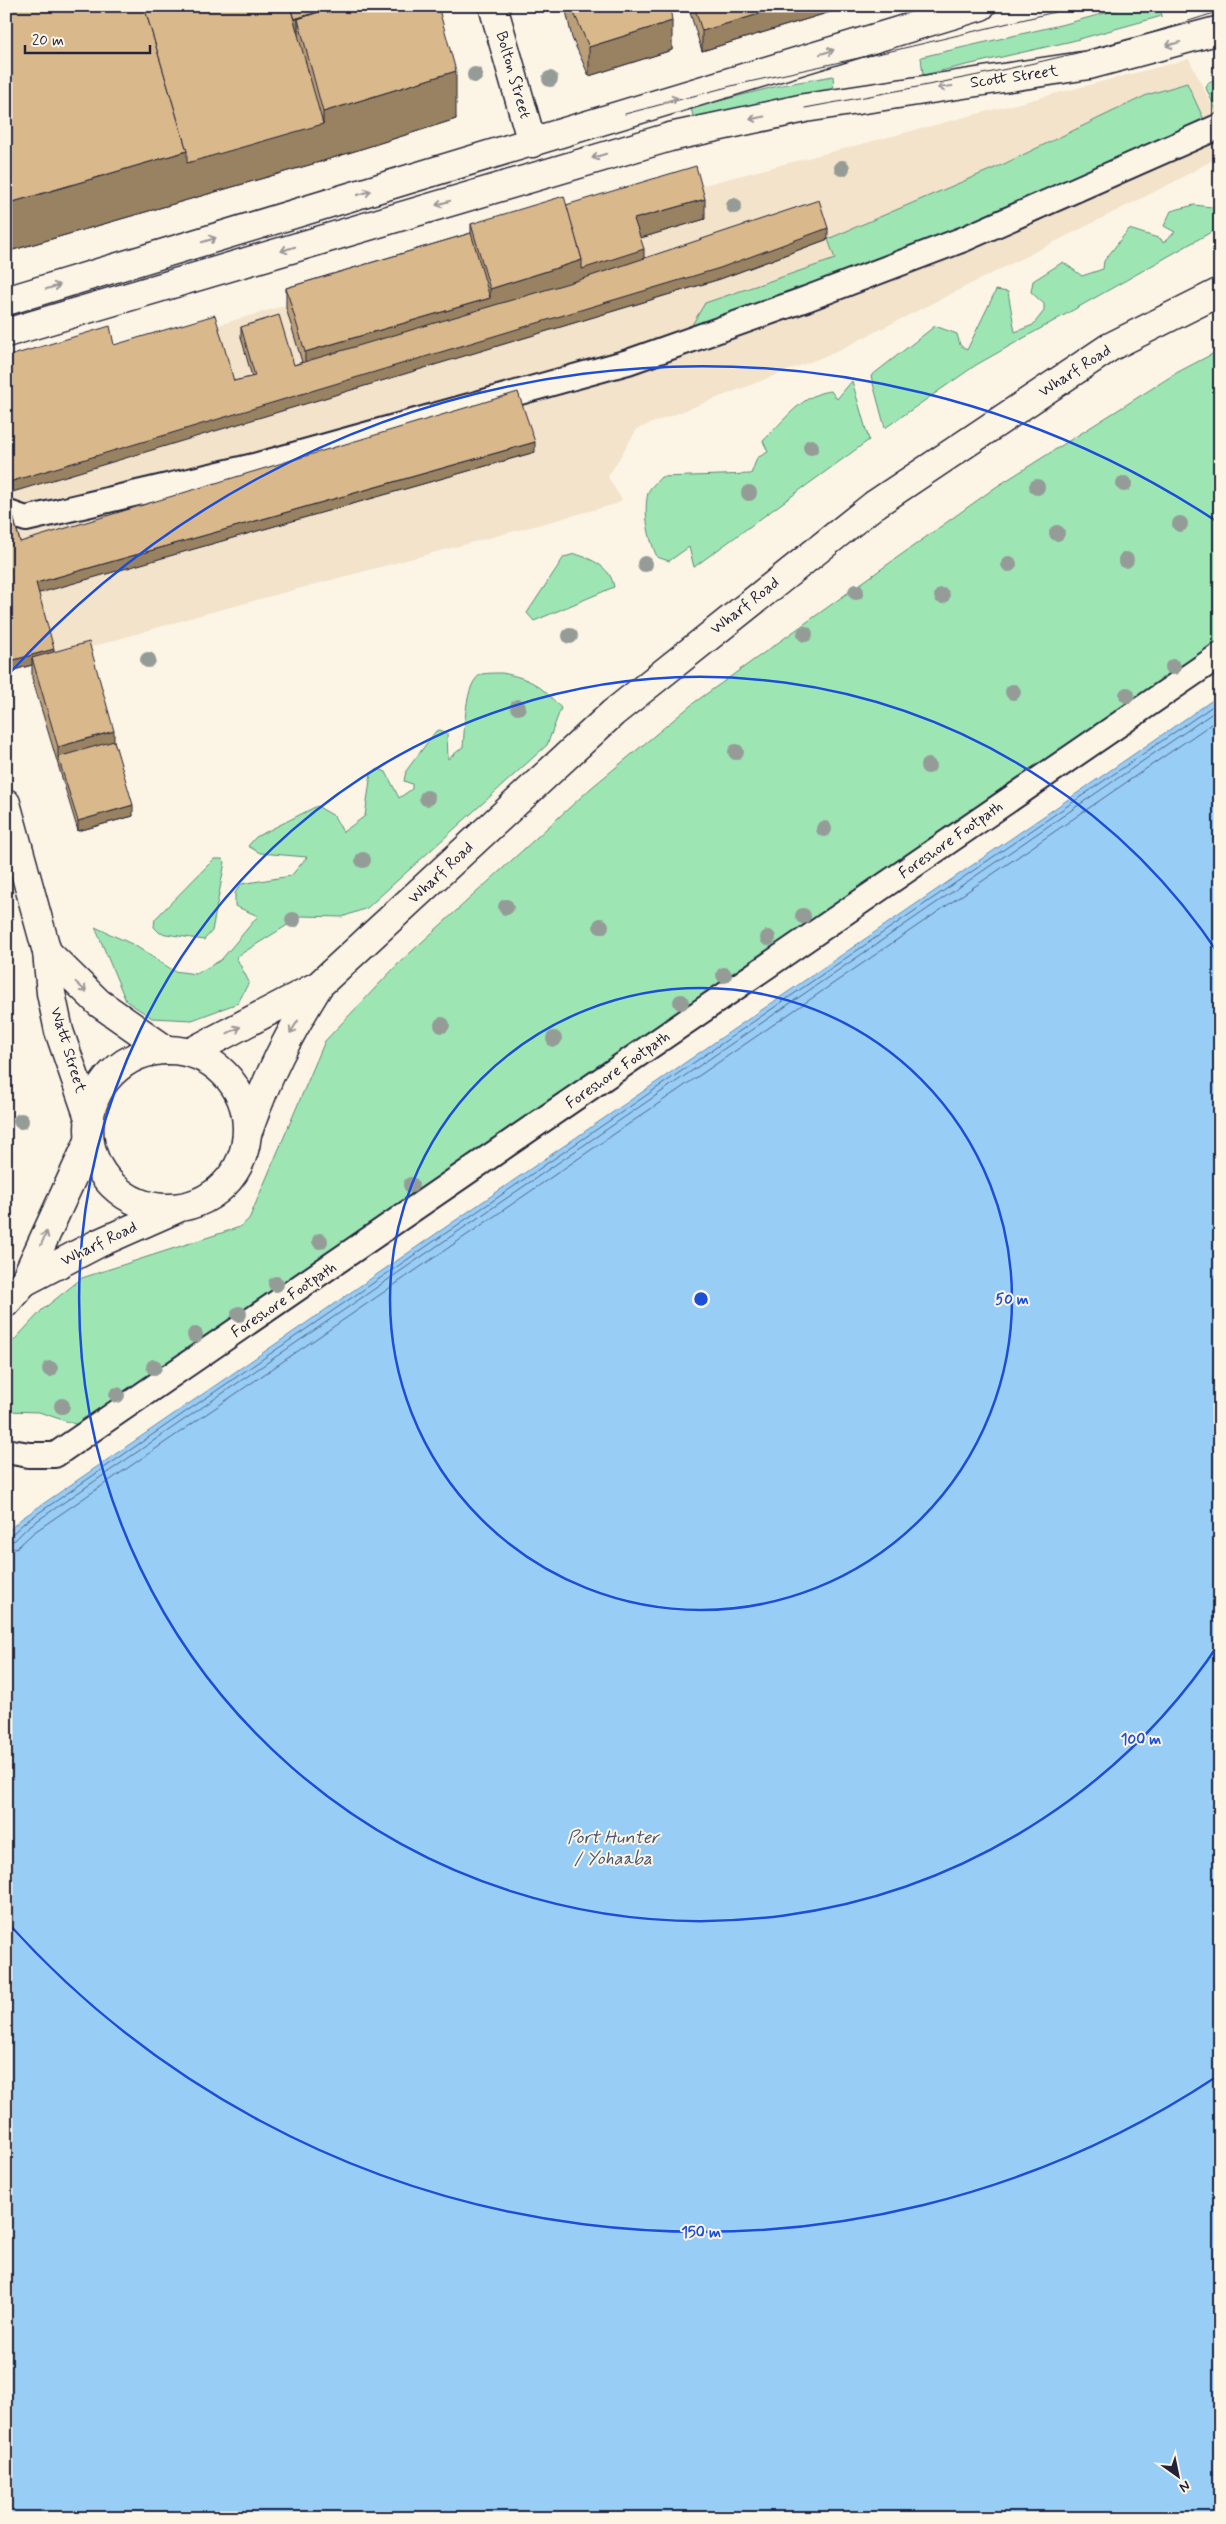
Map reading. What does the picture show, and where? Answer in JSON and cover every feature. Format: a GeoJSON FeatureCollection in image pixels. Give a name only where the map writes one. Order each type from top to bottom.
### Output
{"type":"FeatureCollection","features":[{"type":"Feature","properties":{"kind":"main road","name":"Bolton Street"},"geometry":{"type":"LineString","coordinates":[[493,6],[532,143]]}},
{"type":"Feature","properties":{"kind":"main road"},"geometry":{"type":"LineString","coordinates":[[6,301],[981,6]]}},
{"type":"Feature","properties":{"kind":"main road","name":"Scott Street"},"geometry":{"type":"LineString","coordinates":[[6,333],[626,148],[805,108],[1052,72],[1152,50],[1220,30]]}},
{"type":"Feature","properties":{"kind":"main road","name":"Wharf Road"},"geometry":{"type":"LineString","coordinates":[[248,1132],[262,1090],[284,1042],[319,985],[613,713],[874,505],[1110,347],[1220,292]]}},
{"type":"Feature","properties":{"kind":"main road","name":"Watt Street"},"geometry":{"type":"LineString","coordinates":[[6,803],[47,952],[51,993],[59,1031],[89,1130]]}},
{"type":"Feature","properties":{"kind":"main road","name":"Watt Street"},"geometry":{"type":"LineString","coordinates":[[47,952],[99,1003],[178,1051]]}},
{"type":"Feature","properties":{"kind":"main road","name":"Wharf Road"},"geometry":{"type":"LineString","coordinates":[[178,1051],[319,985]]}},
{"type":"Feature","properties":{"kind":"main road"},"geometry":{"type":"LineString","coordinates":[[178,1051],[221,1070],[242,1098],[248,1132],[244,1154],[228,1180],[217,1192],[198,1203],[176,1209],[145,1206],[118,1192],[99,1170],[89,1130],[98,1092],[114,1070],[138,1055],[178,1051]]}},
{"type":"Feature","properties":{"kind":"main road","name":"Wharf Road"},"geometry":{"type":"LineString","coordinates":[[6,1303],[24,1282],[89,1130]]}},
{"type":"Feature","properties":{"kind":"main road","name":"Wharf Road"},"geometry":{"type":"LineString","coordinates":[[24,1282],[99,1243],[176,1209]]}},
{"type":"Feature","properties":{"kind":"street"},"geometry":{"type":"LineString","coordinates":[[6,512],[26,519],[254,466],[628,362],[806,299],[964,239],[1220,126]]}},
{"type":"Feature","properties":{"kind":"street","name":"Foreshore Footpath"},"geometry":{"type":"LineString","coordinates":[[6,1451],[29,1455],[55,1456],[1220,655]]}},
{"type":"Feature","properties":{"kind":"shaded area"},"geometry":{"type":"Polygon","coordinates":[[[1189,59],[1220,122],[1220,156],[1172,183],[833,353],[637,429],[608,477],[622,500],[616,504],[197,616],[10,671],[6,659],[6,368],[114,355],[696,187],[1189,59]]]}},
{"type":"Feature","properties":{"kind":"green space"},"geometry":{"type":"Polygon","coordinates":[[[1130,6],[1159,6],[1162,16],[1072,41],[923,75],[921,57],[1069,23],[1130,6]]]}},
{"type":"Feature","properties":{"kind":"green space"},"geometry":{"type":"Polygon","coordinates":[[[833,76],[834,91],[694,120],[691,108],[782,85],[833,76]]]}},
{"type":"Feature","properties":{"kind":"green space"},"geometry":{"type":"Polygon","coordinates":[[[1220,79],[1219,117],[1206,88],[1208,83],[1220,79]]]}},
{"type":"Feature","properties":{"kind":"green space"},"geometry":{"type":"Polygon","coordinates":[[[1187,83],[1205,122],[946,238],[689,330],[705,303],[835,259],[828,239],[1004,164],[1147,95],[1187,83]]]}},
{"type":"Feature","properties":{"kind":"green space"},"geometry":{"type":"Polygon","coordinates":[[[1194,205],[1220,208],[1220,227],[976,365],[885,428],[871,376],[935,326],[957,334],[960,345],[967,350],[996,290],[1008,292],[1015,332],[1033,325],[1044,311],[1044,304],[1031,292],[1033,281],[1063,262],[1082,276],[1103,269],[1104,261],[1129,229],[1161,239],[1163,243],[1175,232],[1164,226],[1171,211],[1194,205]]]}},
{"type":"Feature","properties":{"kind":"green space"},"geometry":{"type":"Polygon","coordinates":[[[1220,350],[1220,643],[78,1425],[39,1412],[6,1411],[6,1349],[42,1310],[82,1278],[240,1227],[249,1219],[325,1041],[399,963],[591,788],[695,702],[996,487],[1178,372],[1220,350]]]}},
{"type":"Feature","properties":{"kind":"green space"},"geometry":{"type":"Polygon","coordinates":[[[852,381],[869,440],[694,567],[689,547],[669,561],[657,557],[649,534],[646,509],[649,491],[661,477],[751,474],[757,458],[768,452],[763,441],[794,410],[811,397],[821,393],[831,391],[837,399],[852,381]]]}},
{"type":"Feature","properties":{"kind":"green space"},"geometry":{"type":"Polygon","coordinates":[[[575,554],[600,565],[609,575],[614,587],[534,621],[527,613],[564,557],[575,554]]]}},
{"type":"Feature","properties":{"kind":"green space"},"geometry":{"type":"Polygon","coordinates":[[[502,673],[535,684],[561,708],[547,745],[367,908],[342,917],[302,916],[236,957],[249,982],[238,1003],[192,1020],[152,1018],[126,1001],[95,927],[134,945],[174,971],[196,974],[221,960],[258,916],[235,906],[235,893],[241,884],[291,876],[307,857],[260,853],[248,846],[256,837],[317,806],[334,816],[343,832],[365,816],[371,773],[379,769],[386,772],[399,798],[412,789],[412,784],[404,781],[406,771],[436,731],[440,730],[447,733],[448,759],[463,747],[466,707],[476,678],[482,674],[502,673]]]}},
{"type":"Feature","properties":{"kind":"green space"},"geometry":{"type":"Polygon","coordinates":[[[214,859],[222,859],[225,862],[212,931],[204,940],[160,933],[154,927],[155,919],[214,859]]]}},
{"type":"Feature","properties":{"kind":"water","name":"Port Hunter / Yohaaba"},"geometry":{"type":"Polygon","coordinates":[[[1220,695],[1220,2518],[6,2518],[6,1533],[21,1519],[1220,695]]]}},
{"type":"Feature","properties":{"kind":"building"},"geometry":{"type":"Polygon","coordinates":[[[6,6],[144,6],[187,151],[6,204],[6,6]]]}},
{"type":"Feature","properties":{"kind":"building"},"geometry":{"type":"Polygon","coordinates":[[[144,6],[290,6],[323,124],[187,163],[187,151],[144,6]]]}},
{"type":"Feature","properties":{"kind":"building"},"geometry":{"type":"Polygon","coordinates":[[[290,6],[337,6],[294,19],[290,6]]]}},
{"type":"Feature","properties":{"kind":"building"},"geometry":{"type":"Polygon","coordinates":[[[337,6],[438,6],[456,71],[323,112],[298,19],[337,6]]]}},
{"type":"Feature","properties":{"kind":"building"},"geometry":{"type":"Polygon","coordinates":[[[571,6],[670,6],[672,21],[589,47],[571,6]]]}},
{"type":"Feature","properties":{"kind":"building"},"geometry":{"type":"Polygon","coordinates":[[[694,6],[757,6],[759,14],[702,31],[694,6]]]}},
{"type":"Feature","properties":{"kind":"building"},"geometry":{"type":"Polygon","coordinates":[[[696,166],[705,199],[634,219],[644,249],[582,269],[582,260],[566,205],[696,166]]]}},
{"type":"Feature","properties":{"kind":"building"},"geometry":{"type":"Polygon","coordinates":[[[564,196],[582,260],[490,289],[471,224],[564,196]]]}},
{"type":"Feature","properties":{"kind":"building"},"geometry":{"type":"Polygon","coordinates":[[[819,200],[828,228],[720,268],[6,483],[6,357],[110,326],[114,345],[215,315],[234,381],[255,376],[241,327],[279,315],[294,365],[582,279],[819,200]]]}},
{"type":"Feature","properties":{"kind":"building"},"geometry":{"type":"Polygon","coordinates":[[[471,233],[490,298],[305,352],[286,288],[471,233]]]}},
{"type":"Feature","properties":{"kind":"building"},"geometry":{"type":"Polygon","coordinates":[[[518,392],[535,442],[36,583],[54,649],[10,661],[6,648],[6,491],[20,542],[518,392]]]}},
{"type":"Feature","properties":{"kind":"building"},"geometry":{"type":"Polygon","coordinates":[[[89,642],[114,731],[58,747],[32,658],[89,642]]]}},
{"type":"Feature","properties":{"kind":"building"},"geometry":{"type":"Polygon","coordinates":[[[114,741],[133,805],[78,821],[58,757],[114,741]]]}},
{"type":"Feature","properties":{"kind":"tram line"},"geometry":{"type":"LineString","coordinates":[[625,114],[735,85],[900,49],[1080,6]]}},
{"type":"Feature","properties":{"kind":"tram line"},"geometry":{"type":"LineString","coordinates":[[805,108],[941,82],[1095,49],[1220,11]]}}]}
